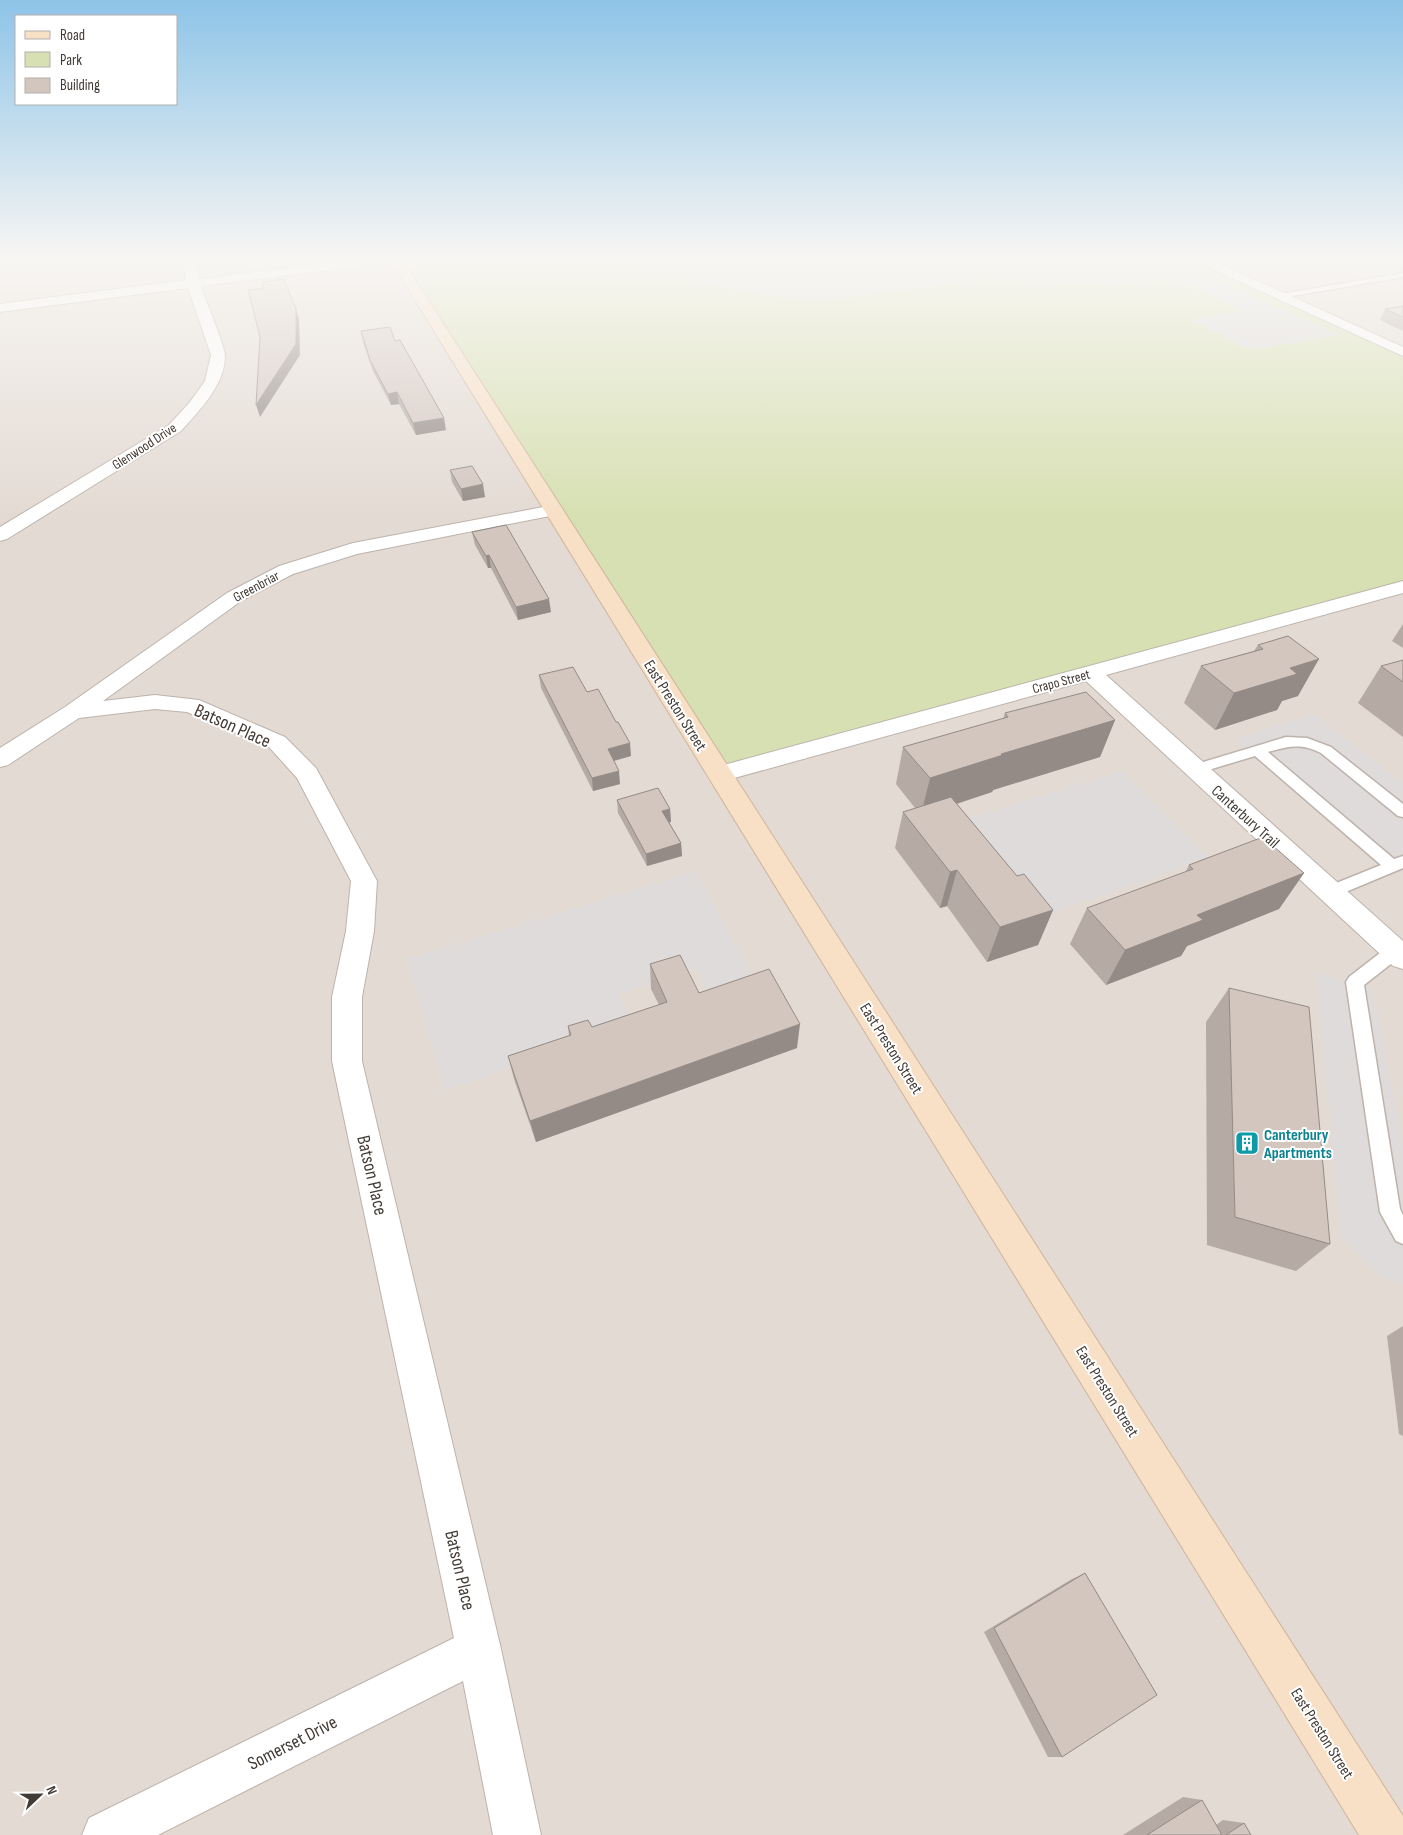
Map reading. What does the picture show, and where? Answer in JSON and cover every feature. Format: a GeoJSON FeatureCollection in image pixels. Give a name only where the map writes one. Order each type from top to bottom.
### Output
{"type":"FeatureCollection","features":[{"type":"Feature","properties":{"kind":"street","name":"Glenwood Drive"},"geometry":{"type":"LineString","coordinates":[[0,535],[175,428],[212,381],[218,355],[215,347]]}},
{"type":"Feature","properties":{"kind":"street","name":"East Preston Street"},"geometry":{"type":"LineString","coordinates":[[451,347],[1387,1835]]}},
{"type":"Feature","properties":{"kind":"street"},"geometry":{"type":"LineString","coordinates":[[1391,347],[1403,352]]}},
{"type":"Feature","properties":{"kind":"street","name":"Greenbriar"},"geometry":{"type":"LineString","coordinates":[[0,759],[73,712],[234,597],[286,570],[354,549],[554,510]]}},
{"type":"Feature","properties":{"kind":"street","name":"Crapo Street"},"geometry":{"type":"LineString","coordinates":[[720,774],[1403,587]]}},
{"type":"Feature","properties":{"kind":"street","name":"Canterbury Trail"},"geometry":{"type":"LineString","coordinates":[[1090,673],[1399,955]]}},
{"type":"Feature","properties":{"kind":"street","name":"Batson Place"},"geometry":{"type":"LineString","coordinates":[[73,712],[155,702],[191,705],[277,742],[307,774],[364,881],[360,931],[347,996],[347,1061],[479,1648],[517,1835]]}},
{"type":"Feature","properties":{"kind":"street","name":"Somerset Drive"},"geometry":{"type":"LineString","coordinates":[[106,1835],[479,1648]]}},
{"type":"Feature","properties":{"kind":"lane"},"geometry":{"type":"LineString","coordinates":[[1195,769],[1257,750],[1300,740],[1313,743],[1326,750],[1403,812]]}},
{"type":"Feature","properties":{"kind":"lane"},"geometry":{"type":"LineString","coordinates":[[1257,750],[1398,864],[1330,892]]}},
{"type":"Feature","properties":{"kind":"lane"},"geometry":{"type":"LineString","coordinates":[[1399,955],[1355,982],[1390,1212],[1403,1234]]}},
{"type":"Feature","properties":{"kind":"shaded area"},"geometry":{"type":"Polygon","coordinates":[[[0,347],[1403,347],[1403,1835],[0,1835],[0,347]]]}},
{"type":"Feature","properties":{"kind":"shaded area"},"geometry":{"type":"Polygon","coordinates":[[[1242,347],[1271,347],[1257,349],[1242,347]]]}},
{"type":"Feature","properties":{"kind":"shaded area"},"geometry":{"type":"Polygon","coordinates":[[[1314,714],[1403,784],[1403,868],[1389,873],[1234,739],[1314,714]]]}},
{"type":"Feature","properties":{"kind":"shaded area"},"geometry":{"type":"Polygon","coordinates":[[[1121,771],[1208,858],[1046,915],[966,819],[1121,771]]]}},
{"type":"Feature","properties":{"kind":"shaded area"},"geometry":{"type":"Polygon","coordinates":[[[695,871],[755,980],[710,996],[696,968],[619,994],[632,1026],[444,1091],[407,959],[695,871]]]}},
{"type":"Feature","properties":{"kind":"shaded area"},"geometry":{"type":"Polygon","coordinates":[[[1316,973],[1373,990],[1403,1145],[1403,1284],[1379,1276],[1341,1236],[1316,973]]]}},
{"type":"Feature","properties":{"kind":"green space"},"geometry":{"type":"Polygon","coordinates":[[[451,347],[1393,347],[1403,351],[1403,587],[720,774],[451,347]]]}},
{"type":"Feature","properties":{"kind":"building"},"geometry":{"type":"Polygon","coordinates":[[[259,347],[294,347],[256,405],[259,347]]]}},
{"type":"Feature","properties":{"kind":"building"},"geometry":{"type":"Polygon","coordinates":[[[366,347],[404,347],[444,418],[413,423],[397,392],[388,394],[370,360],[366,347]]]}},
{"type":"Feature","properties":{"kind":"building"},"geometry":{"type":"Polygon","coordinates":[[[472,466],[483,484],[461,489],[450,470],[472,466]]]}},
{"type":"Feature","properties":{"kind":"building"},"geometry":{"type":"Polygon","coordinates":[[[506,525],[549,599],[516,607],[489,555],[486,556],[472,532],[506,525]]]}},
{"type":"Feature","properties":{"kind":"building"},"geometry":{"type":"Polygon","coordinates":[[[1288,636],[1319,659],[1290,668],[1297,674],[1234,693],[1201,666],[1263,649],[1258,645],[1288,636]]]}},
{"type":"Feature","properties":{"kind":"building"},"geometry":{"type":"Polygon","coordinates":[[[1403,660],[1403,682],[1381,666],[1403,660]]]}},
{"type":"Feature","properties":{"kind":"building"},"geometry":{"type":"Polygon","coordinates":[[[573,667],[587,692],[598,689],[630,743],[608,749],[619,771],[592,778],[539,675],[573,667]]]}},
{"type":"Feature","properties":{"kind":"building"},"geometry":{"type":"Polygon","coordinates":[[[1086,692],[1115,720],[1001,754],[1003,755],[930,778],[903,747],[1008,717],[1005,713],[1086,692]]]}},
{"type":"Feature","properties":{"kind":"building"},"geometry":{"type":"Polygon","coordinates":[[[658,788],[670,809],[662,811],[681,843],[646,854],[617,800],[658,788]]]}},
{"type":"Feature","properties":{"kind":"building"},"geometry":{"type":"Polygon","coordinates":[[[951,797],[1017,876],[1024,874],[1053,910],[1000,927],[957,870],[950,872],[903,812],[951,797]]]}},
{"type":"Feature","properties":{"kind":"building"},"geometry":{"type":"Polygon","coordinates":[[[1263,837],[1304,873],[1197,915],[1203,920],[1125,950],[1087,908],[1193,869],[1189,865],[1263,837]]]}},
{"type":"Feature","properties":{"kind":"building"},"geometry":{"type":"Polygon","coordinates":[[[680,955],[699,993],[769,969],[800,1024],[530,1121],[508,1056],[571,1035],[568,1026],[588,1020],[592,1027],[667,1002],[650,964],[680,955]]]}},
{"type":"Feature","properties":{"kind":"building"},"geometry":{"type":"Polygon","coordinates":[[[1229,988],[1309,1007],[1330,1244],[1235,1217],[1229,988]]]}},
{"type":"Feature","properties":{"kind":"building"},"geometry":{"type":"Polygon","coordinates":[[[1085,1573],[1157,1695],[1062,1757],[994,1628],[1085,1573]]]}},
{"type":"Feature","properties":{"kind":"building"},"geometry":{"type":"Polygon","coordinates":[[[1202,1800],[1222,1835],[1147,1835],[1202,1800]]]}},
{"type":"Feature","properties":{"kind":"building"},"geometry":{"type":"Polygon","coordinates":[[[1244,1823],[1251,1835],[1226,1835],[1244,1823]]]}},
{"type":"Feature","properties":{"kind":"place","name":"Canterbury Apartments"},"geometry":{"type":"Point","coordinates":[1247,1143]}}]}
